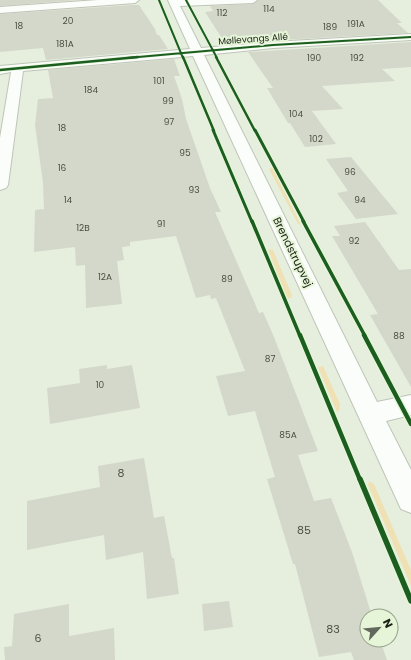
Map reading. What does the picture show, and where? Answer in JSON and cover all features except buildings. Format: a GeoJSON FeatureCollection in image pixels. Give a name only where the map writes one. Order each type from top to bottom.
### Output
{"type":"FeatureCollection","features":[{"type":"Feature","properties":{"kind":"street"},"geometry":{"type":"LineString","coordinates":[[0,10],[135,0]]}},
{"type":"Feature","properties":{"kind":"street","name":"Brendstrupvej"},"geometry":{"type":"LineString","coordinates":[[253,0],[173,2],[411,500]]}},
{"type":"Feature","properties":{"kind":"street","name":"Møllevangs Allé"},"geometry":{"type":"LineString","coordinates":[[0,70],[280,45],[411,37]]}},
{"type":"Feature","properties":{"kind":"street"},"geometry":{"type":"LineString","coordinates":[[0,185],[18,68]]}},
{"type":"Feature","properties":{"kind":"street"},"geometry":{"type":"LineString","coordinates":[[370,414],[411,405]]}},
{"type":"Feature","properties":{"kind":"shaded area"},"geometry":{"type":"Polygon","coordinates":[[[272,168],[301,225],[298,224],[269,169],[272,168]]]}},
{"type":"Feature","properties":{"kind":"shaded area"},"geometry":{"type":"Polygon","coordinates":[[[268,249],[273,250],[292,295],[291,298],[286,296],[268,249]]]}},
{"type":"Feature","properties":{"kind":"shaded area"},"geometry":{"type":"Polygon","coordinates":[[[323,366],[340,404],[339,411],[337,412],[318,367],[323,366]]]}},
{"type":"Feature","properties":{"kind":"shaded area"},"geometry":{"type":"Polygon","coordinates":[[[369,481],[374,484],[411,570],[411,586],[368,485],[369,481]]]}},
{"type":"Feature","properties":{"kind":"cycle path"},"geometry":{"type":"LineString","coordinates":[[159,0],[411,601]]}},
{"type":"Feature","properties":{"kind":"cycle path"},"geometry":{"type":"LineString","coordinates":[[186,0],[411,424]]}},
{"type":"Feature","properties":{"kind":"cycle path"},"geometry":{"type":"LineString","coordinates":[[0,70],[273,45],[411,37]]}}]}
